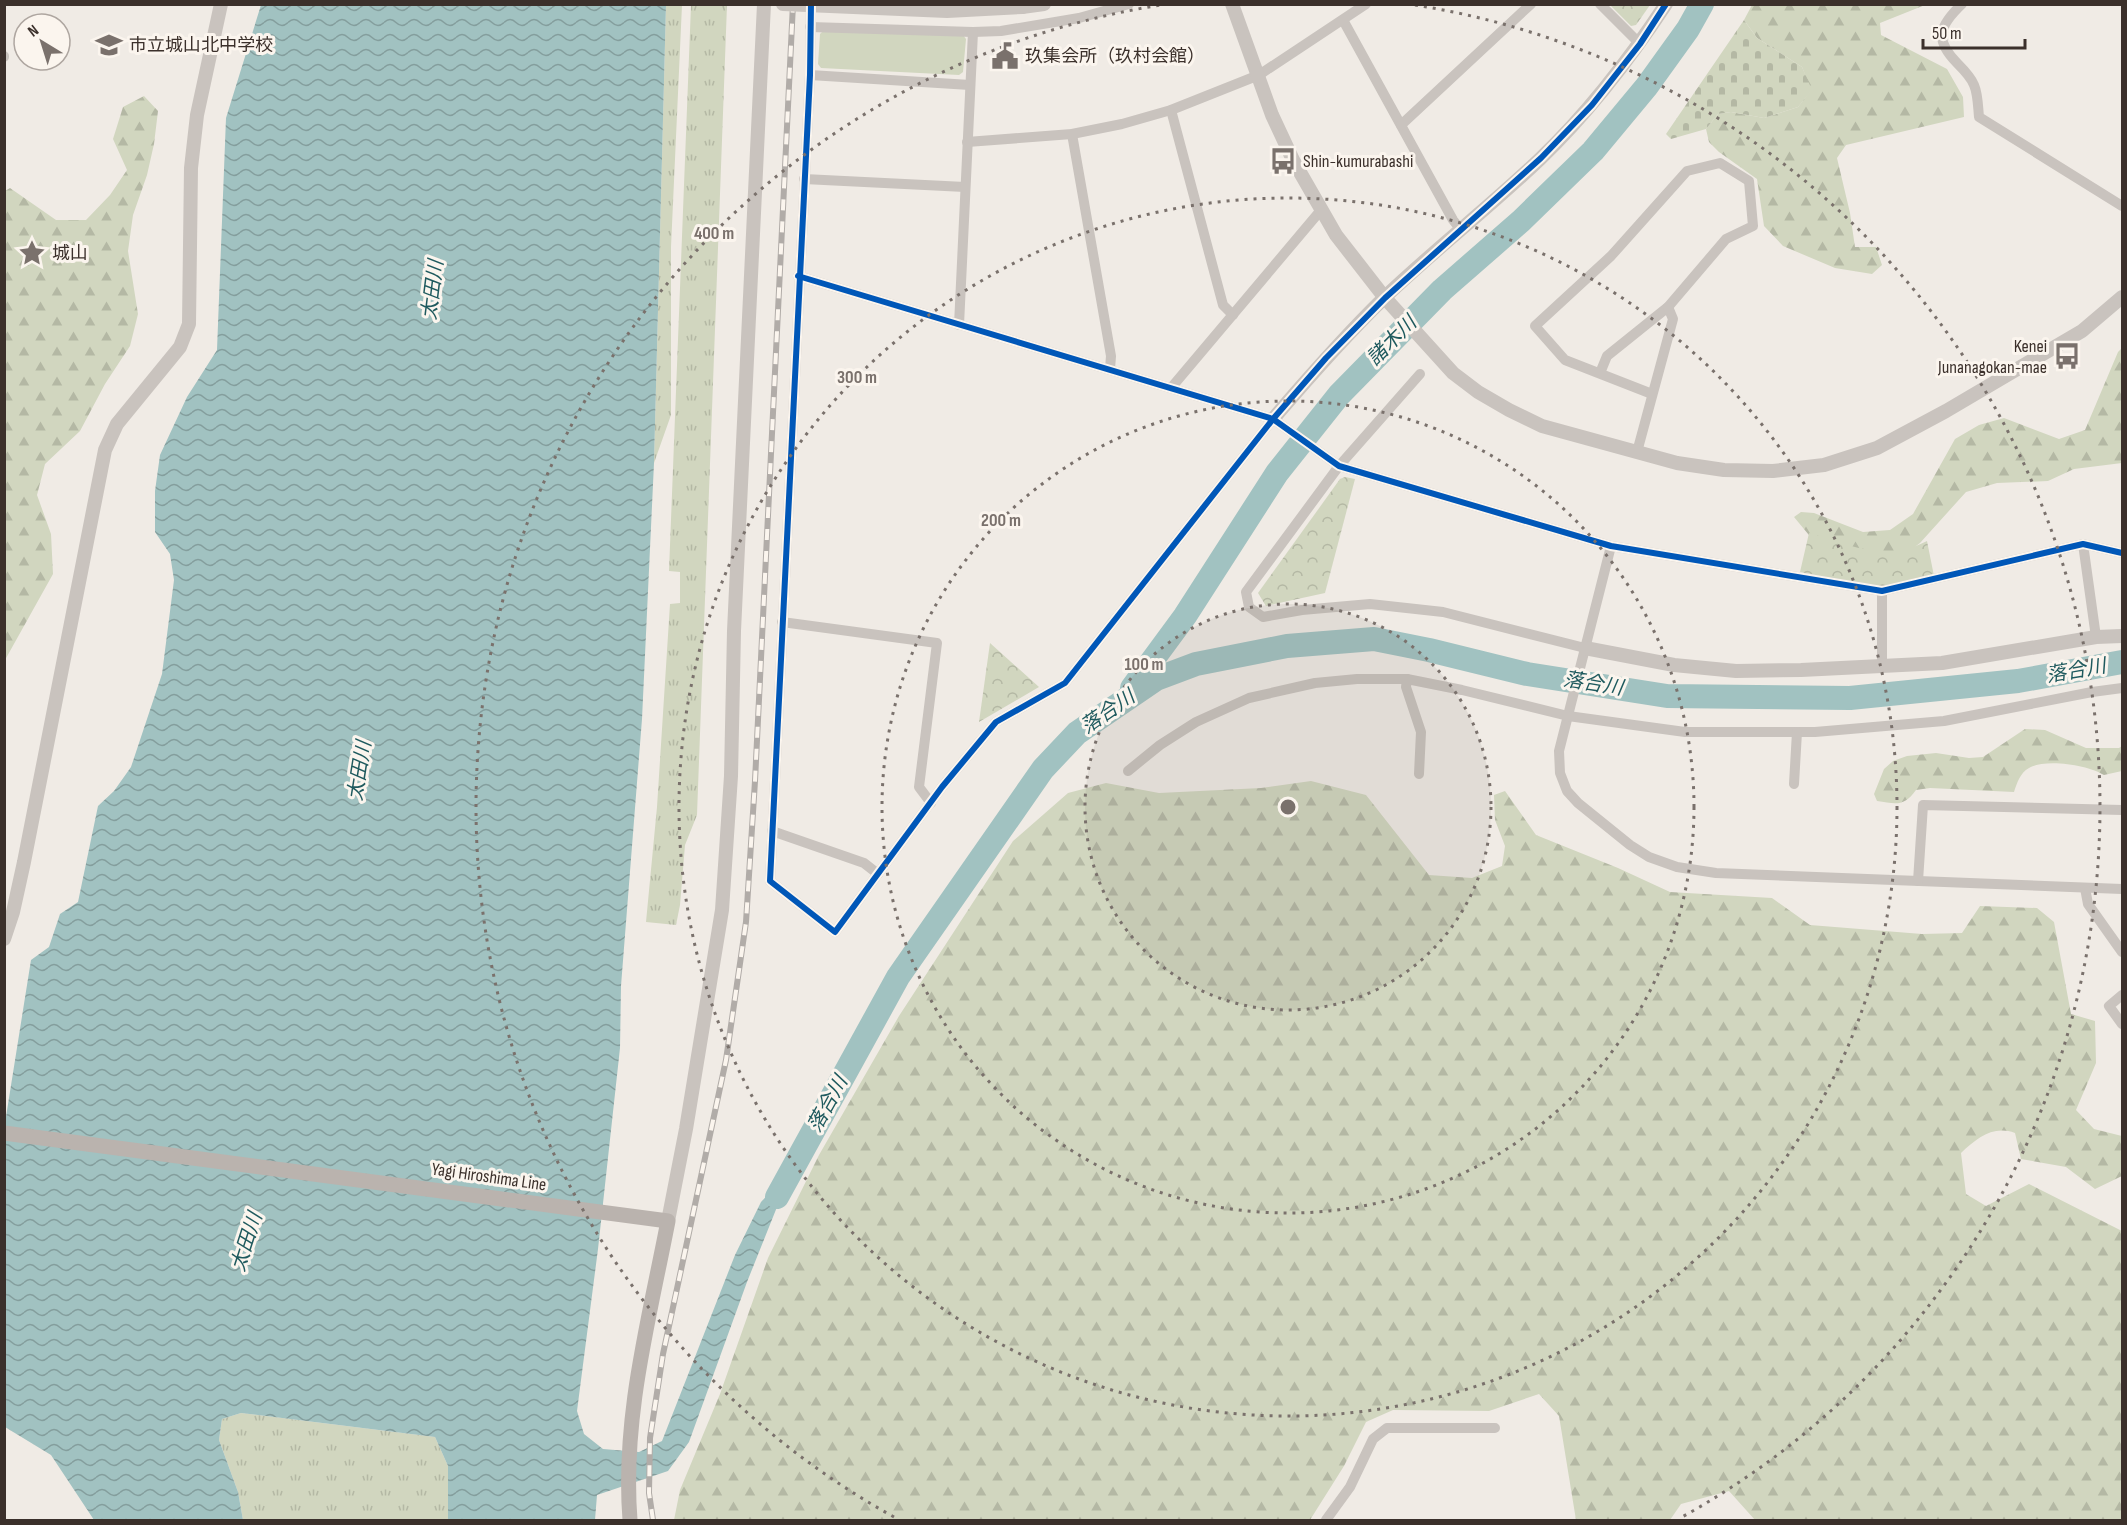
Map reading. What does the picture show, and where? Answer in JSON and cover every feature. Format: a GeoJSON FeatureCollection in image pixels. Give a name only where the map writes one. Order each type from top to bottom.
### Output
{"type":"FeatureCollection","features":[{"type":"Feature","properties":{"kind":"main road","name":"Yagi Hiroshima Line"},"geometry":{"type":"LineString","coordinates":[[4,1133],[668,1221]]}},
{"type":"Feature","properties":{"kind":"main road"},"geometry":{"type":"LineString","coordinates":[[630,1521],[629,1441],[633,1403],[668,1221]]}},
{"type":"Feature","properties":{"kind":"street"},"geometry":{"type":"LineString","coordinates":[[4,939],[13,912],[24,862],[105,450],[117,424],[180,347],[189,324],[191,168],[197,115],[221,4]]}},
{"type":"Feature","properties":{"kind":"street"},"geometry":{"type":"LineString","coordinates":[[668,1221],[686,1129],[722,910],[731,776],[734,632],[764,4]]}},
{"type":"Feature","properties":{"kind":"street"},"geometry":{"type":"LineString","coordinates":[[783,4],[947,11],[1044,4]]}},
{"type":"Feature","properties":{"kind":"street"},"geometry":{"type":"LineString","coordinates":[[811,4],[810,75],[798,276],[770,881],[835,932],[931,803],[996,722],[1065,684],[1326,358],[1540,158],[1592,105],[1640,44],[1666,4]]}},
{"type":"Feature","properties":{"kind":"street"},"geometry":{"type":"LineString","coordinates":[[810,27],[1001,31],[1079,18],[1129,4]]}},
{"type":"Feature","properties":{"kind":"street"},"geometry":{"type":"LineString","coordinates":[[1232,4],[1272,115],[1293,160],[1336,235],[1388,301],[1453,373],[1478,392],[1542,426],[1677,463],[1724,470],[1773,471],[1824,465],[1877,447],[1946,411],[2082,331],[2122,297]]}},
{"type":"Feature","properties":{"kind":"street"},"geometry":{"type":"LineString","coordinates":[[968,142],[1072,134],[1122,124],[1171,110],[1258,75],[1366,4]]}},
{"type":"Feature","properties":{"kind":"street"},"geometry":{"type":"LineString","coordinates":[[1401,125],[1531,4]]}},
{"type":"Feature","properties":{"kind":"street"},"geometry":{"type":"LineString","coordinates":[[1600,4],[1640,44]]}},
{"type":"Feature","properties":{"kind":"street"},"geometry":{"type":"LineString","coordinates":[[1962,4],[1943,25],[1942,39],[1948,54],[1964,69],[1974,84],[1979,117],[2122,206]]}},
{"type":"Feature","properties":{"kind":"street"},"geometry":{"type":"LineString","coordinates":[[1343,20],[1453,220],[1461,230]]}},
{"type":"Feature","properties":{"kind":"street"},"geometry":{"type":"LineString","coordinates":[[959,325],[973,32]]}},
{"type":"Feature","properties":{"kind":"street"},"geometry":{"type":"LineString","coordinates":[[810,75],[970,85]]}},
{"type":"Feature","properties":{"kind":"street"},"geometry":{"type":"LineString","coordinates":[[1171,110],[1223,306],[1233,315]]}},
{"type":"Feature","properties":{"kind":"street"},"geometry":{"type":"LineString","coordinates":[[1072,134],[1111,356],[1110,369]]}},
{"type":"Feature","properties":{"kind":"street"},"geometry":{"type":"LineString","coordinates":[[1600,373],[1607,356],[1668,307],[1726,239],[1753,226],[1749,181],[1720,163],[1687,171],[1611,256],[1535,326],[1565,360],[1652,394]]}},
{"type":"Feature","properties":{"kind":"street"},"geometry":{"type":"LineString","coordinates":[[804,179],[965,187]]}},
{"type":"Feature","properties":{"kind":"street"},"geometry":{"type":"LineString","coordinates":[[1171,388],[1321,210]]}},
{"type":"Feature","properties":{"kind":"street"},"geometry":{"type":"LineString","coordinates":[[798,276],[1277,421],[1335,464],[1611,546],[1882,591],[2083,544],[2122,553]]}},
{"type":"Feature","properties":{"kind":"street"},"geometry":{"type":"LineString","coordinates":[[1636,452],[1673,319],[1668,307]]}},
{"type":"Feature","properties":{"kind":"street"},"geometry":{"type":"LineString","coordinates":[[1420,374],[1335,464],[1246,592],[1249,607],[1263,617],[1302,610],[1370,604],[1443,612],[1583,654],[1736,671],[1942,663],[2096,637],[2122,636]]}},
{"type":"Feature","properties":{"kind":"street"},"geometry":{"type":"LineString","coordinates":[[2083,544],[2096,637]]}},
{"type":"Feature","properties":{"kind":"street"},"geometry":{"type":"LineString","coordinates":[[1611,546],[1559,751],[1560,773],[1567,791],[1578,803],[1630,845],[1649,857],[1677,867],[1716,873],[2122,889]]}},
{"type":"Feature","properties":{"kind":"street"},"geometry":{"type":"LineString","coordinates":[[1882,591],[1882,666]]}},
{"type":"Feature","properties":{"kind":"street"},"geometry":{"type":"LineString","coordinates":[[782,622],[937,643],[919,787],[931,803]]}},
{"type":"Feature","properties":{"kind":"street"},"geometry":{"type":"LineString","coordinates":[[1128,771],[1160,745],[1196,722],[1249,698],[1315,683],[1357,679],[1407,679],[1569,712],[1685,732],[1797,732],[1944,721],[2122,688]]}},
{"type":"Feature","properties":{"kind":"street"},"geometry":{"type":"LineString","coordinates":[[1407,679],[1406,687],[1420,732],[1419,774]]}},
{"type":"Feature","properties":{"kind":"street"},"geometry":{"type":"LineString","coordinates":[[1794,784],[1797,732]]}},
{"type":"Feature","properties":{"kind":"street"},"geometry":{"type":"LineString","coordinates":[[1918,881],[1923,805],[2122,810]]}},
{"type":"Feature","properties":{"kind":"street"},"geometry":{"type":"LineString","coordinates":[[772,831],[864,863],[878,874]]}},
{"type":"Feature","properties":{"kind":"street"},"geometry":{"type":"LineString","coordinates":[[2085,888],[2088,904],[2122,952]]}},
{"type":"Feature","properties":{"kind":"street"},"geometry":{"type":"LineString","coordinates":[[2122,995],[2109,1006],[2122,1024]]}},
{"type":"Feature","properties":{"kind":"street"},"geometry":{"type":"LineString","coordinates":[[1326,1521],[1350,1487],[1373,1439],[1387,1428],[1495,1428]]}},
{"type":"Feature","properties":{"kind":"green space"},"geometry":{"type":"Polygon","coordinates":[[[666,5],[682,5],[671,247],[671,415],[654,463],[666,5]]]}},
{"type":"Feature","properties":{"kind":"green space"},"geometry":{"type":"Polygon","coordinates":[[[691,5],[727,5],[697,815],[685,845],[676,925],[646,922],[657,807],[670,604],[680,603],[680,572],[669,571],[691,5]]]}},
{"type":"Feature","properties":{"kind":"green space"},"geometry":{"type":"Polygon","coordinates":[[[1610,5],[1650,5],[1636,25],[1631,26],[1610,5]]]}},
{"type":"Feature","properties":{"kind":"green space"},"geometry":{"type":"Polygon","coordinates":[[[1752,5],[1925,5],[1880,23],[1881,35],[1947,69],[1963,97],[1964,117],[1846,145],[1837,158],[1850,213],[1855,247],[1876,247],[1882,265],[1872,274],[1835,268],[1783,246],[1764,226],[1757,179],[1719,152],[1709,142],[1706,129],[1718,114],[1731,112],[1764,118],[1798,107],[1811,90],[1802,67],[1757,38],[1744,20],[1752,5]]]}},
{"type":"Feature","properties":{"kind":"green space"},"geometry":{"type":"Polygon","coordinates":[[[1744,20],[1757,38],[1802,67],[1812,90],[1798,107],[1764,118],[1731,112],[1718,114],[1706,129],[1671,139],[1666,134],[1744,20]]]}},
{"type":"Feature","properties":{"kind":"green space"},"geometry":{"type":"Polygon","coordinates":[[[823,31],[963,35],[966,39],[963,72],[959,75],[821,68],[818,64],[820,34],[823,31]]]}},
{"type":"Feature","properties":{"kind":"green space"},"geometry":{"type":"Polygon","coordinates":[[[144,96],[158,111],[154,144],[147,175],[133,215],[128,251],[138,314],[130,346],[105,384],[80,431],[45,464],[37,495],[51,534],[53,574],[5,660],[5,191],[10,188],[56,220],[86,220],[110,195],[127,170],[113,139],[123,107],[144,96]]]}},
{"type":"Feature","properties":{"kind":"green space"},"geometry":{"type":"Polygon","coordinates":[[[2122,348],[2122,463],[2074,469],[2048,481],[1997,483],[1966,492],[1920,543],[1890,566],[1818,546],[1794,517],[1801,512],[1814,513],[1863,532],[1890,530],[1913,514],[1955,439],[1979,425],[2004,418],[2059,439],[2085,430],[2118,352],[2122,348]]]}},
{"type":"Feature","properties":{"kind":"green space"},"geometry":{"type":"Polygon","coordinates":[[[1345,477],[1355,479],[1325,593],[1266,606],[1258,593],[1340,479],[1345,477]]]}},
{"type":"Feature","properties":{"kind":"green space"},"geometry":{"type":"Polygon","coordinates":[[[1809,533],[1854,547],[1882,551],[1897,551],[1927,541],[1934,576],[1882,588],[1800,572],[1809,533]]]}},
{"type":"Feature","properties":{"kind":"green space"},"geometry":{"type":"Polygon","coordinates":[[[990,643],[1039,687],[979,722],[990,643]]]}},
{"type":"Feature","properties":{"kind":"green space"},"geometry":{"type":"Polygon","coordinates":[[[2025,729],[2045,730],[2086,748],[2119,748],[2122,746],[2122,771],[2104,775],[2088,768],[2045,763],[2026,770],[2019,778],[2014,792],[1930,788],[1916,790],[1908,799],[1899,803],[1877,801],[1874,794],[1884,769],[1893,761],[1907,756],[1936,753],[1969,758],[1983,757],[2025,729]]]}},
{"type":"Feature","properties":{"kind":"green space"},"geometry":{"type":"Polygon","coordinates":[[[1311,781],[1366,795],[1429,875],[1472,878],[1502,866],[1505,846],[1495,820],[1494,795],[1505,791],[1536,835],[1670,892],[1772,898],[1810,925],[1922,934],[1962,933],[1980,906],[2037,908],[2054,922],[2071,1014],[2095,1021],[2096,1063],[2076,1110],[2094,1129],[2122,1136],[2122,1176],[2095,1189],[2066,1167],[2021,1159],[2015,1133],[2007,1131],[1986,1134],[1961,1153],[1966,1194],[1986,1206],[2029,1184],[2122,1231],[2122,1520],[1755,1520],[1729,1491],[1681,1504],[1670,1520],[1576,1520],[1559,1416],[1539,1394],[1489,1411],[1393,1410],[1366,1422],[1344,1466],[1310,1520],[674,1520],[680,1490],[720,1394],[768,1258],[819,1155],[899,1016],[1013,841],[1068,793],[1106,783],[1159,793],[1261,788],[1311,781]]]}},
{"type":"Feature","properties":{"kind":"green space"},"geometry":{"type":"Polygon","coordinates":[[[241,1413],[435,1437],[448,1466],[448,1520],[243,1520],[238,1492],[219,1440],[222,1419],[241,1413]]]}},
{"type":"Feature","properties":{"kind":"water","name":"太田川"},"geometry":{"type":"Polygon","coordinates":[[[261,5],[666,5],[654,463],[642,719],[621,986],[620,1048],[577,1411],[584,1434],[603,1449],[639,1452],[662,1441],[735,1255],[761,1202],[793,1167],[747,1282],[689,1442],[668,1471],[597,1495],[595,1520],[448,1520],[448,1466],[435,1437],[241,1413],[222,1419],[219,1440],[238,1492],[243,1520],[94,1520],[51,1455],[5,1427],[5,1123],[31,960],[49,947],[60,914],[78,902],[98,806],[114,791],[131,767],[162,674],[174,580],[170,554],[155,532],[155,491],[160,455],[187,397],[217,350],[226,118],[261,5]]]}},
{"type":"Feature","properties":{"kind":"waterway","name":"諸木川"},"geometry":{"type":"LineString","coordinates":[[1132,688],[1185,616],[1277,473],[1339,395],[1442,290],[1521,221],[1593,151],[1647,86],[1688,29],[1702,4]]}},
{"type":"Feature","properties":{"kind":"waterway","name":"落合川"},"geometry":{"type":"LineString","coordinates":[[777,1197],[898,977],[1043,769],[1077,733],[1156,679],[1196,664],[1287,646],[1374,639],[1527,674],[1667,696],[1850,698],[2018,681],[2122,662]]}},
{"type":"Feature","properties":{"kind":"railway"},"geometry":{"type":"LineString","coordinates":[[653,1520],[649,1493],[650,1438],[663,1354],[726,1060],[746,922],[793,4]]}},
{"type":"Feature","properties":{"kind":"cycle path"},"geometry":{"type":"LineString","coordinates":[[811,4],[810,75],[770,881],[835,932],[942,787],[996,722],[1065,683],[1273,419],[1326,358],[1385,298],[1541,158],[1592,105],[1640,44],[1666,4]]}},
{"type":"Feature","properties":{"kind":"cycle path"},"geometry":{"type":"LineString","coordinates":[[798,276],[1273,419],[1339,466],[1611,546],[1882,591],[2083,544],[2122,553]]}},
{"type":"Feature","properties":{"kind":"place","name":"市立城山北中学校"},"geometry":{"type":"Point","coordinates":[109,45]}},
{"type":"Feature","properties":{"kind":"place","name":"玖集会所（玖村会館）"},"geometry":{"type":"Point","coordinates":[1005,56]}},
{"type":"Feature","properties":{"kind":"place","name":"Shin-kumurabashi"},"geometry":{"type":"Point","coordinates":[1283,161]}},
{"type":"Feature","properties":{"kind":"place","name":"城山"},"geometry":{"type":"Point","coordinates":[32,253]}},
{"type":"Feature","properties":{"kind":"place","name":"Kenei Junanagokan-mae"},"geometry":{"type":"Point","coordinates":[2067,356]}}]}
